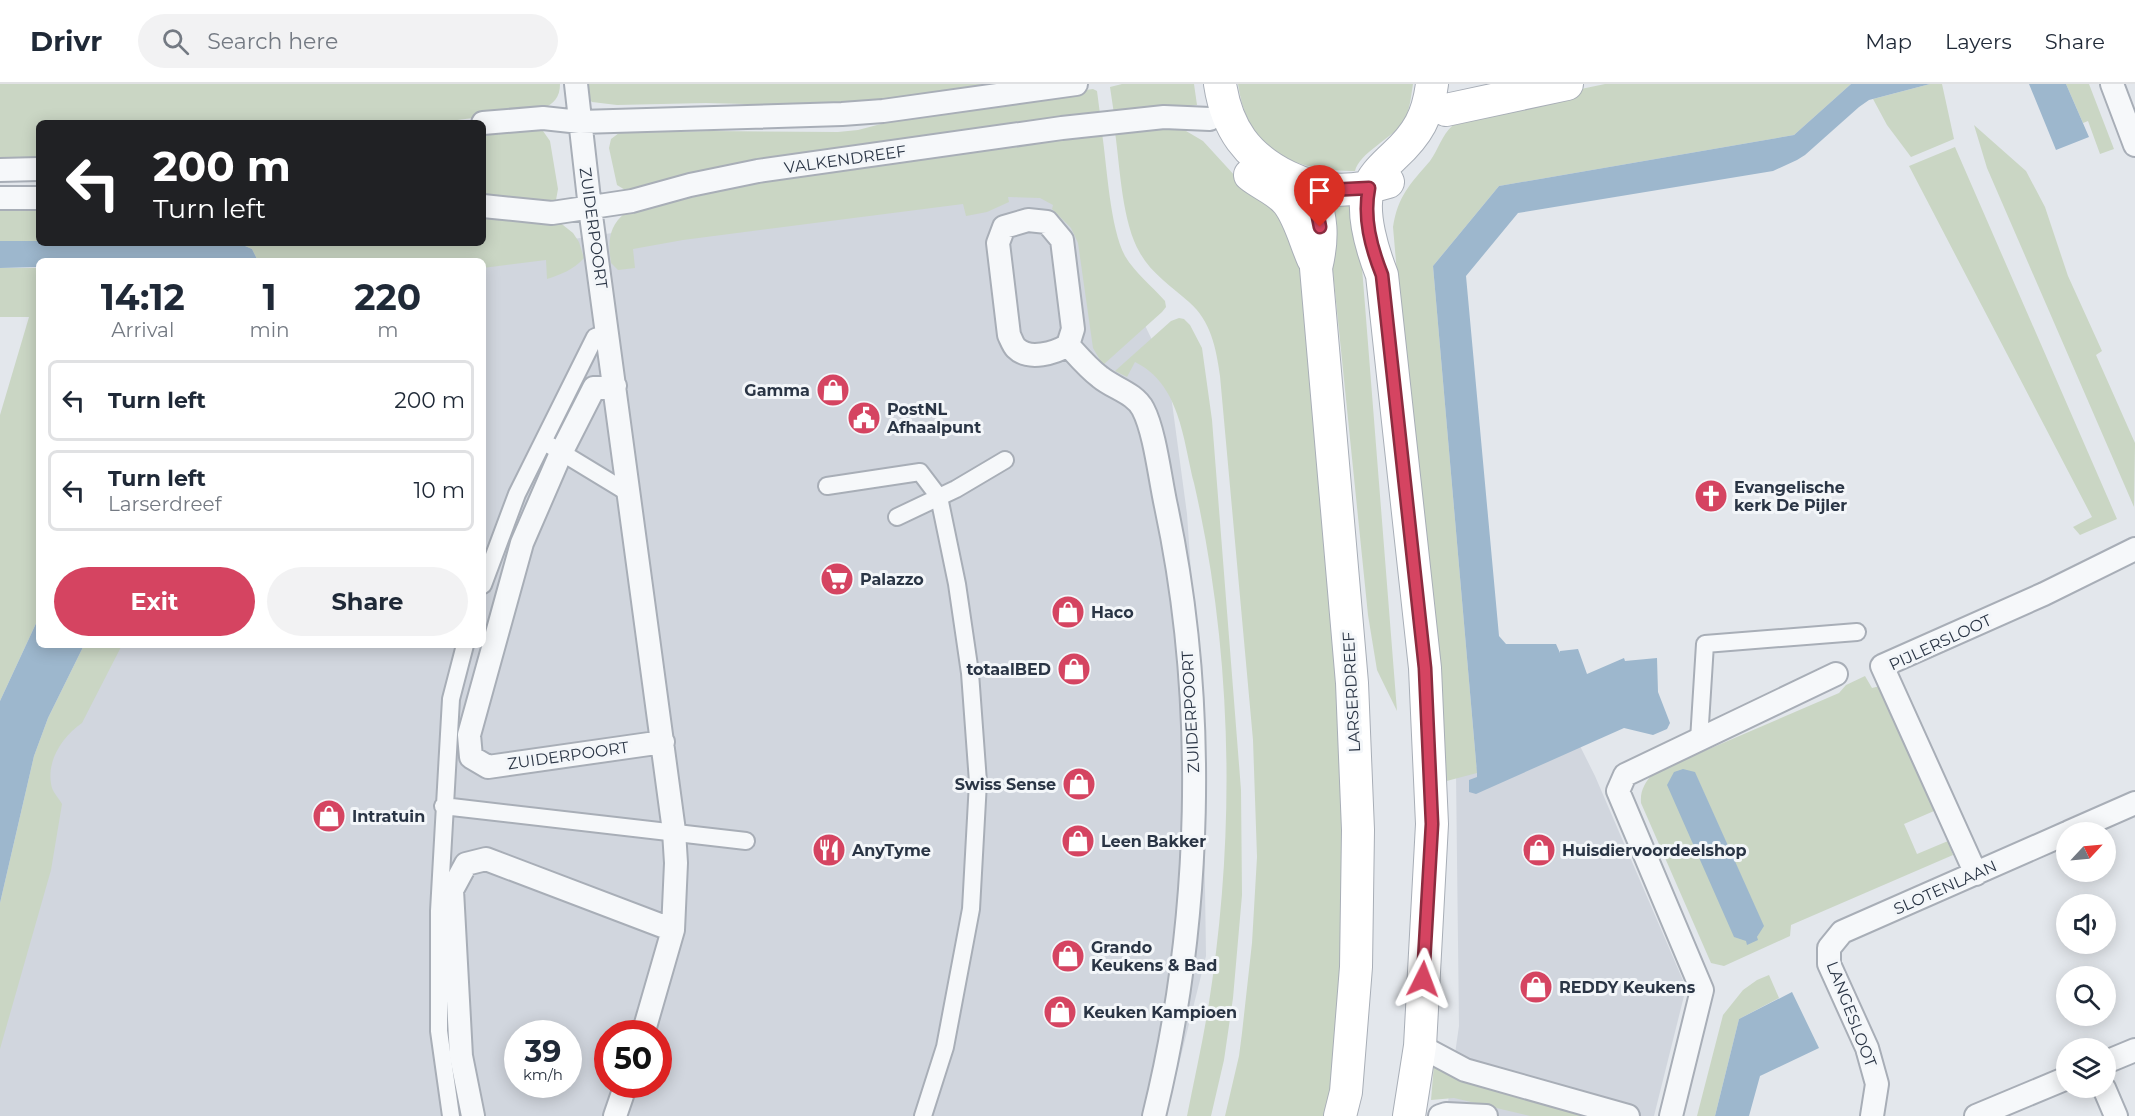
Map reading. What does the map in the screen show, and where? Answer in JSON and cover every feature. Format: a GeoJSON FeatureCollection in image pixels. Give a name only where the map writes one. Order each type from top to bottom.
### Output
{"type":"FeatureCollection","features":[{"type":"Feature","properties":{"kind":"main road"},"geometry":{"type":"LineString","coordinates":[[1202,84],[1219,119],[1252,154],[1300,194],[1380,185]]}},
{"type":"Feature","properties":{"kind":"main road"},"geometry":{"type":"LineString","coordinates":[[1219,119],[1220,84]]}},
{"type":"Feature","properties":{"kind":"main road"},"geometry":{"type":"LineString","coordinates":[[1409,1116],[1420,1046],[1432,824],[1426,679],[1382,275],[1371,246],[1366,198],[1380,185],[1405,173],[1423,155],[1436,136],[1443,93],[1567,84]]}},
{"type":"Feature","properties":{"kind":"main road","name":"LARSERDREEF"},"geometry":{"type":"LineString","coordinates":[[1300,194],[1318,211],[1322,242],[1316,268],[1352,683],[1358,830],[1356,967],[1346,1092],[1340,1116]]}},
{"type":"Feature","properties":{"kind":"street","name":"ZUIDERPOORT"},"geometry":{"type":"LineString","coordinates":[[576,84],[590,208],[674,831],[676,863],[673,930],[647,1020]]}},
{"type":"Feature","properties":{"kind":"street"},"geometry":{"type":"LineString","coordinates":[[486,123],[543,118],[580,122],[883,111],[1076,84]]}},
{"type":"Feature","properties":{"kind":"street"},"geometry":{"type":"LineString","coordinates":[[2112,84],[2135,144]]}},
{"type":"Feature","properties":{"kind":"street","name":"VALKENDREEF"},"geometry":{"type":"LineString","coordinates":[[486,206],[552,213],[632,201],[690,185],[758,171],[1062,128],[1164,117],[1219,119]]}},
{"type":"Feature","properties":{"kind":"street"},"geometry":{"type":"LineString","coordinates":[[0,170],[36,169]]}},
{"type":"Feature","properties":{"kind":"street"},"geometry":{"type":"LineString","coordinates":[[0,198],[36,198]]}},
{"type":"Feature","properties":{"kind":"street"},"geometry":{"type":"LineString","coordinates":[[1028,220],[1047,222],[1062,240],[1073,329],[1068,345],[1056,352],[1028,354],[1016,348],[1009,335],[998,243],[1004,227],[1028,220]]}},
{"type":"Feature","properties":{"kind":"street","name":"ZUIDERPOORT"},"geometry":{"type":"LineString","coordinates":[[608,333],[595,337],[552,447],[522,543],[469,735],[471,757],[488,767],[663,742]]}},
{"type":"Feature","properties":{"kind":"street","name":"ZUIDERPOORT"},"geometry":{"type":"LineString","coordinates":[[1068,345],[1100,377],[1127,393],[1143,408],[1152,437],[1170,524],[1192,693],[1191,892],[1166,1068],[1154,1116]]}},
{"type":"Feature","properties":{"kind":"street","name":"ZUIDERPOORT"},"geometry":{"type":"LineString","coordinates":[[486,577],[517,494],[594,388],[615,386]]}},
{"type":"Feature","properties":{"kind":"street"},"geometry":{"type":"LineString","coordinates":[[552,447],[630,494]]}},
{"type":"Feature","properties":{"kind":"street"},"geometry":{"type":"LineString","coordinates":[[897,517],[939,497],[1005,460]]}},
{"type":"Feature","properties":{"kind":"street"},"geometry":{"type":"LineString","coordinates":[[827,486],[920,472],[939,497],[957,584],[970,673],[978,782],[970,909],[945,1047],[924,1116]]}},
{"type":"Feature","properties":{"kind":"street","name":"PIJLERSLOOT"},"geometry":{"type":"LineString","coordinates":[[1976,874],[1882,666],[2044,594],[2135,549]]}},
{"type":"Feature","properties":{"kind":"street"},"geometry":{"type":"LineString","coordinates":[[1699,740],[1705,644],[1857,632]]}},
{"type":"Feature","properties":{"kind":"street"},"geometry":{"type":"LineString","coordinates":[[451,1116],[439,1031],[439,911],[443,806],[451,699],[464,648]]}},
{"type":"Feature","properties":{"kind":"street"},"geometry":{"type":"LineString","coordinates":[[1671,1116],[1702,990],[1618,791],[1625,775],[1836,674]]}},
{"type":"Feature","properties":{"kind":"street","name":"SLOTENLAAN"},"geometry":{"type":"LineString","coordinates":[[2093,822],[2135,803]]}},
{"type":"Feature","properties":{"kind":"street"},"geometry":{"type":"LineString","coordinates":[[443,806],[746,841]]}},
{"type":"Feature","properties":{"kind":"street","name":"SLOTENLAAN"},"geometry":{"type":"LineString","coordinates":[[1829,948],[1842,932],[2056,838]]}},
{"type":"Feature","properties":{"kind":"street"},"geometry":{"type":"LineString","coordinates":[[473,1116],[461,1056],[452,890],[466,864],[486,859],[673,930]]}},
{"type":"Feature","properties":{"kind":"street","name":"LANGESLOOT"},"geometry":{"type":"LineString","coordinates":[[1829,948],[1829,964],[1867,1048],[1877,1084],[1872,1116]]}},
{"type":"Feature","properties":{"kind":"street"},"geometry":{"type":"LineString","coordinates":[[1420,1046],[1465,1070],[1628,1116]]}},
{"type":"Feature","properties":{"kind":"street"},"geometry":{"type":"LineString","coordinates":[[2116,1058],[2135,1050]]}},
{"type":"Feature","properties":{"kind":"street"},"geometry":{"type":"LineString","coordinates":[[1976,1116],[2056,1083]]}},
{"type":"Feature","properties":{"kind":"street"},"geometry":{"type":"LineString","coordinates":[[615,1116],[621,1098]]}},
{"type":"Feature","properties":{"kind":"street"},"geometry":{"type":"LineString","coordinates":[[2108,1098],[2116,1116]]}},
{"type":"Feature","properties":{"kind":"street"},"geometry":{"type":"LineString","coordinates":[[1440,1116],[1446,1114],[1486,1116]]}},
{"type":"Feature","properties":{"kind":"shaded area","name":"Palazzo"},"geometry":{"type":"Polygon","coordinates":[[[1039,166],[1109,251],[1168,373],[1187,514],[1203,747],[1206,956],[1166,1116],[0,1116],[0,940],[50,739],[96,648],[486,648],[486,260],[548,243],[1039,166]]]}},
{"type":"Feature","properties":{"kind":"shaded area"},"geometry":{"type":"Polygon","coordinates":[[[1574,734],[1595,776],[1685,985],[1654,1116],[1446,1116],[1459,1026],[1456,774],[1574,734]]]}},
{"type":"Feature","properties":{"kind":"green space"},"geometry":{"type":"Polygon","coordinates":[[[0,84],[560,84],[556,100],[542,109],[457,120],[36,120],[36,163],[0,164],[0,84]]]}},
{"type":"Feature","properties":{"kind":"green space"},"geometry":{"type":"Polygon","coordinates":[[[585,84],[1020,84],[883,102],[780,105],[706,103],[617,105],[592,102],[585,84]]]}},
{"type":"Feature","properties":{"kind":"green space"},"geometry":{"type":"Polygon","coordinates":[[[1122,84],[1194,84],[1197,105],[1114,114],[1110,87],[1122,84]]]}},
{"type":"Feature","properties":{"kind":"green space"},"geometry":{"type":"Polygon","coordinates":[[[1238,84],[1413,84],[1404,121],[1363,158],[1355,171],[1351,171],[1309,166],[1275,152],[1251,126],[1243,107],[1238,84]]]}},
{"type":"Feature","properties":{"kind":"green space"},"geometry":{"type":"Polygon","coordinates":[[[1605,84],[1851,84],[1794,135],[1499,186],[1433,266],[1477,773],[1439,783],[1432,676],[1393,227],[1395,216],[1406,191],[1430,161],[1452,126],[1461,120],[1491,107],[1605,84]]]}},
{"type":"Feature","properties":{"kind":"green space"},"geometry":{"type":"Polygon","coordinates":[[[1930,84],[1942,84],[1954,139],[1911,157],[1887,125],[1873,99],[1930,84]]]}},
{"type":"Feature","properties":{"kind":"green space"},"geometry":{"type":"Polygon","coordinates":[[[2066,84],[2089,84],[2114,149],[2100,154],[2088,121],[2083,123],[2066,84]]]}},
{"type":"Feature","properties":{"kind":"green space"},"geometry":{"type":"Polygon","coordinates":[[[1093,89],[1097,91],[1100,114],[630,193],[617,185],[609,148],[611,139],[619,133],[838,132],[858,130],[923,113],[1093,89]]]}},
{"type":"Feature","properties":{"kind":"green space"},"geometry":{"type":"Polygon","coordinates":[[[1974,125],[2026,171],[2045,207],[2068,276],[2102,351],[2096,355],[2135,443],[2134,507],[1987,168],[1974,125]]]}},
{"type":"Feature","properties":{"kind":"green space"},"geometry":{"type":"Polygon","coordinates":[[[529,126],[543,131],[550,141],[558,189],[556,200],[551,208],[486,201],[486,133],[529,126]]]}},
{"type":"Feature","properties":{"kind":"green space"},"geometry":{"type":"Polygon","coordinates":[[[1181,128],[1203,141],[1236,177],[1269,199],[1295,245],[1303,287],[1316,402],[1347,819],[1346,957],[1328,1116],[1225,1116],[1242,1033],[1252,943],[1257,857],[1253,740],[1220,376],[1214,345],[1203,318],[1189,302],[1150,267],[1134,241],[1125,211],[1115,132],[1117,130],[1181,128]]]}},
{"type":"Feature","properties":{"kind":"green space"},"geometry":{"type":"Polygon","coordinates":[[[1102,133],[1112,213],[1120,244],[1129,262],[1165,301],[1166,307],[1103,365],[1093,348],[1078,243],[1071,228],[1052,209],[1053,205],[1040,198],[1008,197],[1009,202],[987,212],[966,216],[963,204],[683,240],[633,249],[635,268],[618,270],[611,263],[610,236],[615,224],[625,213],[699,190],[1102,133]]]}},
{"type":"Feature","properties":{"kind":"green space"},"geometry":{"type":"Polygon","coordinates":[[[1955,147],[2117,519],[2080,535],[2073,527],[2092,517],[1909,166],[1955,147]]]}},
{"type":"Feature","properties":{"kind":"green space"},"geometry":{"type":"Polygon","coordinates":[[[1326,203],[1357,204],[1397,711],[1377,670],[1368,615],[1326,203]]]}},
{"type":"Feature","properties":{"kind":"green space"},"geometry":{"type":"Polygon","coordinates":[[[36,206],[36,241],[0,241],[0,207],[36,206]]]}},
{"type":"Feature","properties":{"kind":"green space"},"geometry":{"type":"Polygon","coordinates":[[[486,213],[558,221],[573,233],[579,242],[584,258],[576,266],[547,279],[546,260],[486,268],[486,258],[256,258],[252,249],[245,246],[486,246],[486,213]]]}},
{"type":"Feature","properties":{"kind":"green space"},"geometry":{"type":"Polygon","coordinates":[[[0,268],[36,268],[36,623],[0,701],[0,415],[29,317],[0,317],[0,268]]]}},
{"type":"Feature","properties":{"kind":"green space"},"geometry":{"type":"Polygon","coordinates":[[[1184,319],[1190,325],[1202,348],[1212,420],[1241,790],[1242,895],[1233,998],[1224,1060],[1211,1116],[1187,1116],[1208,1009],[1223,878],[1226,745],[1217,613],[1207,548],[1186,449],[1171,398],[1150,372],[1135,362],[1127,377],[1115,371],[1171,321],[1184,319]]]}},
{"type":"Feature","properties":{"kind":"green space"},"geometry":{"type":"Polygon","coordinates":[[[83,648],[120,648],[82,723],[68,735],[53,760],[50,778],[52,788],[62,804],[51,870],[0,1049],[0,903],[34,756],[48,718],[83,648]]]}},
{"type":"Feature","properties":{"kind":"green space"},"geometry":{"type":"Polygon","coordinates":[[[1865,676],[1872,688],[1880,686],[1934,811],[1904,824],[1917,854],[1948,841],[1953,855],[1791,925],[1790,936],[1724,966],[1711,963],[1641,803],[1644,787],[1653,773],[1839,693],[1846,685],[1865,676]],[[1695,773],[1746,941],[1757,937],[1763,925],[1695,773]]]}},
{"type":"Feature","properties":{"kind":"green space"},"geometry":{"type":"Polygon","coordinates":[[[1769,975],[1779,998],[1739,1019],[1715,1116],[1697,1116],[1723,1015],[1743,990],[1769,975]]]}},
{"type":"Feature","properties":{"kind":"green space"},"geometry":{"type":"Polygon","coordinates":[[[1434,1064],[1444,1072],[1596,1116],[1530,1116],[1454,1098],[1431,1100],[1434,1064]]]}},
{"type":"Feature","properties":{"kind":"water"},"geometry":{"type":"Polygon","coordinates":[[[1851,84],[1930,84],[1869,100],[1805,155],[1773,171],[1518,213],[1466,276],[1499,636],[1506,644],[1556,644],[1560,653],[1560,651],[1578,649],[1587,674],[1624,658],[1625,661],[1657,658],[1658,692],[1670,723],[1667,729],[1653,735],[1624,728],[1476,794],[1469,792],[1469,780],[1477,777],[1477,773],[1433,266],[1499,186],[1794,135],[1851,84]]]}},
{"type":"Feature","properties":{"kind":"water"},"geometry":{"type":"Polygon","coordinates":[[[2029,84],[2066,84],[2089,137],[2056,150],[2029,84]]]}},
{"type":"Feature","properties":{"kind":"water"},"geometry":{"type":"Polygon","coordinates":[[[0,241],[36,241],[36,246],[245,246],[252,249],[256,258],[36,258],[36,267],[0,268],[0,241]]]}},
{"type":"Feature","properties":{"kind":"water"},"geometry":{"type":"Polygon","coordinates":[[[36,623],[36,648],[83,648],[48,718],[34,756],[0,903],[0,701],[36,623]]]}},
{"type":"Feature","properties":{"kind":"water"},"geometry":{"type":"Polygon","coordinates":[[[1683,769],[1695,772],[1764,926],[1757,937],[1758,940],[1747,945],[1746,941],[1734,937],[1667,785],[1674,772],[1683,769]]]}},
{"type":"Feature","properties":{"kind":"water"},"geometry":{"type":"Polygon","coordinates":[[[1792,992],[1819,1048],[1760,1076],[1749,1116],[1715,1116],[1739,1019],[1792,992]]]}},
{"type":"Feature","properties":{"kind":"place","name":"Gamma"},"geometry":{"type":"Point","coordinates":[833,390]}},
{"type":"Feature","properties":{"kind":"place","name":"PostNL Afhaalpunt"},"geometry":{"type":"Point","coordinates":[864,418]}},
{"type":"Feature","properties":{"kind":"place","name":"Evangelische kerk De Pijler"},"geometry":{"type":"Point","coordinates":[1711,496]}},
{"type":"Feature","properties":{"kind":"place","name":"Palazzo"},"geometry":{"type":"Point","coordinates":[837,579]}},
{"type":"Feature","properties":{"kind":"place","name":"Haco"},"geometry":{"type":"Point","coordinates":[1068,612]}},
{"type":"Feature","properties":{"kind":"place","name":"totaalBED"},"geometry":{"type":"Point","coordinates":[1074,669]}},
{"type":"Feature","properties":{"kind":"place","name":"Swiss Sense"},"geometry":{"type":"Point","coordinates":[1079,784]}},
{"type":"Feature","properties":{"kind":"place","name":"Intratuin"},"geometry":{"type":"Point","coordinates":[329,816]}},
{"type":"Feature","properties":{"kind":"place","name":"Leen Bakker"},"geometry":{"type":"Point","coordinates":[1078,841]}},
{"type":"Feature","properties":{"kind":"place","name":"AnyTyme"},"geometry":{"type":"Point","coordinates":[829,850]}},
{"type":"Feature","properties":{"kind":"place","name":"Huisdiervoordeelshop"},"geometry":{"type":"Point","coordinates":[1539,850]}},
{"type":"Feature","properties":{"kind":"place","name":"Grando Keukens & Bad"},"geometry":{"type":"Point","coordinates":[1068,956]}},
{"type":"Feature","properties":{"kind":"place","name":"REDDY Keukens"},"geometry":{"type":"Point","coordinates":[1536,987]}},
{"type":"Feature","properties":{"kind":"place","name":"Keuken Kampioen"},"geometry":{"type":"Point","coordinates":[1060,1012]}},
{"type":"Feature","properties":{"kind":"route"},"geometry":{"type":"LineString","coordinates":[[1320,227],[1312,187],[1329,190],[1369,188],[1366,198],[1371,246],[1382,275],[1425,668],[1432,824],[1423,979]]}}]}
